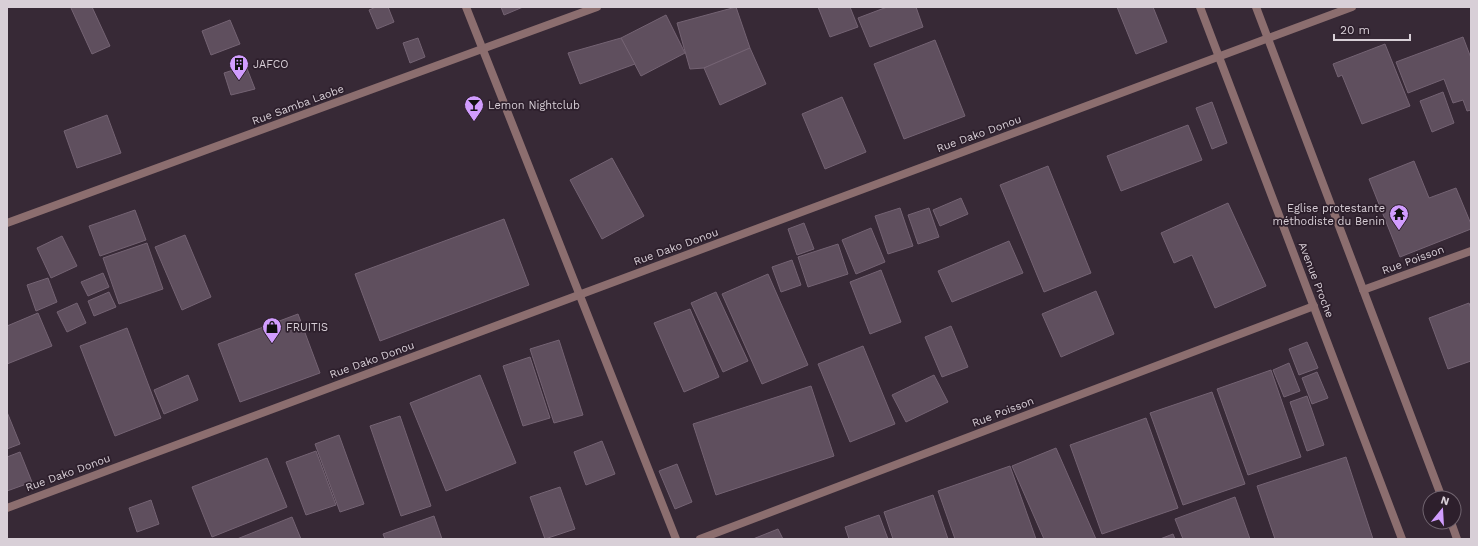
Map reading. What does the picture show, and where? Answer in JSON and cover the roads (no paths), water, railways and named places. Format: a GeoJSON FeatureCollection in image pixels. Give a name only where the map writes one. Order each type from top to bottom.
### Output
{"type":"FeatureCollection","features":[{"type":"Feature","properties":{"kind":"street"},"geometry":{"type":"LineString","coordinates":[[466,7],[676,539]]}},
{"type":"Feature","properties":{"kind":"street","name":"Rue Samba Laobe"},"geometry":{"type":"LineString","coordinates":[[7,223],[597,7]]}},
{"type":"Feature","properties":{"kind":"street","name":"Avenue Proche"},"geometry":{"type":"LineString","coordinates":[[1200,7],[1402,539]]}},
{"type":"Feature","properties":{"kind":"street"},"geometry":{"type":"LineString","coordinates":[[1256,7],[1439,490]]}},
{"type":"Feature","properties":{"kind":"street","name":"Rue Dako Donou"},"geometry":{"type":"LineString","coordinates":[[7,508],[1352,7]]}},
{"type":"Feature","properties":{"kind":"street","name":"Rue Poisson"},"geometry":{"type":"LineString","coordinates":[[1363,290],[1471,251]]}},
{"type":"Feature","properties":{"kind":"street","name":"Rue Poisson"},"geometry":{"type":"LineString","coordinates":[[700,539],[1314,306]]}},
{"type":"Feature","properties":{"kind":"place","name":"JAFCO"},"geometry":{"type":"Point","coordinates":[239,81]}},
{"type":"Feature","properties":{"kind":"place","name":"Lemon Nightclub"},"geometry":{"type":"Point","coordinates":[474,122]}},
{"type":"Feature","properties":{"kind":"place","name":"Eglise protestante méthodiste du Benin"},"geometry":{"type":"Point","coordinates":[1399,231]}},
{"type":"Feature","properties":{"kind":"place","name":"FRUITIS"},"geometry":{"type":"Point","coordinates":[272,344]}}]}
